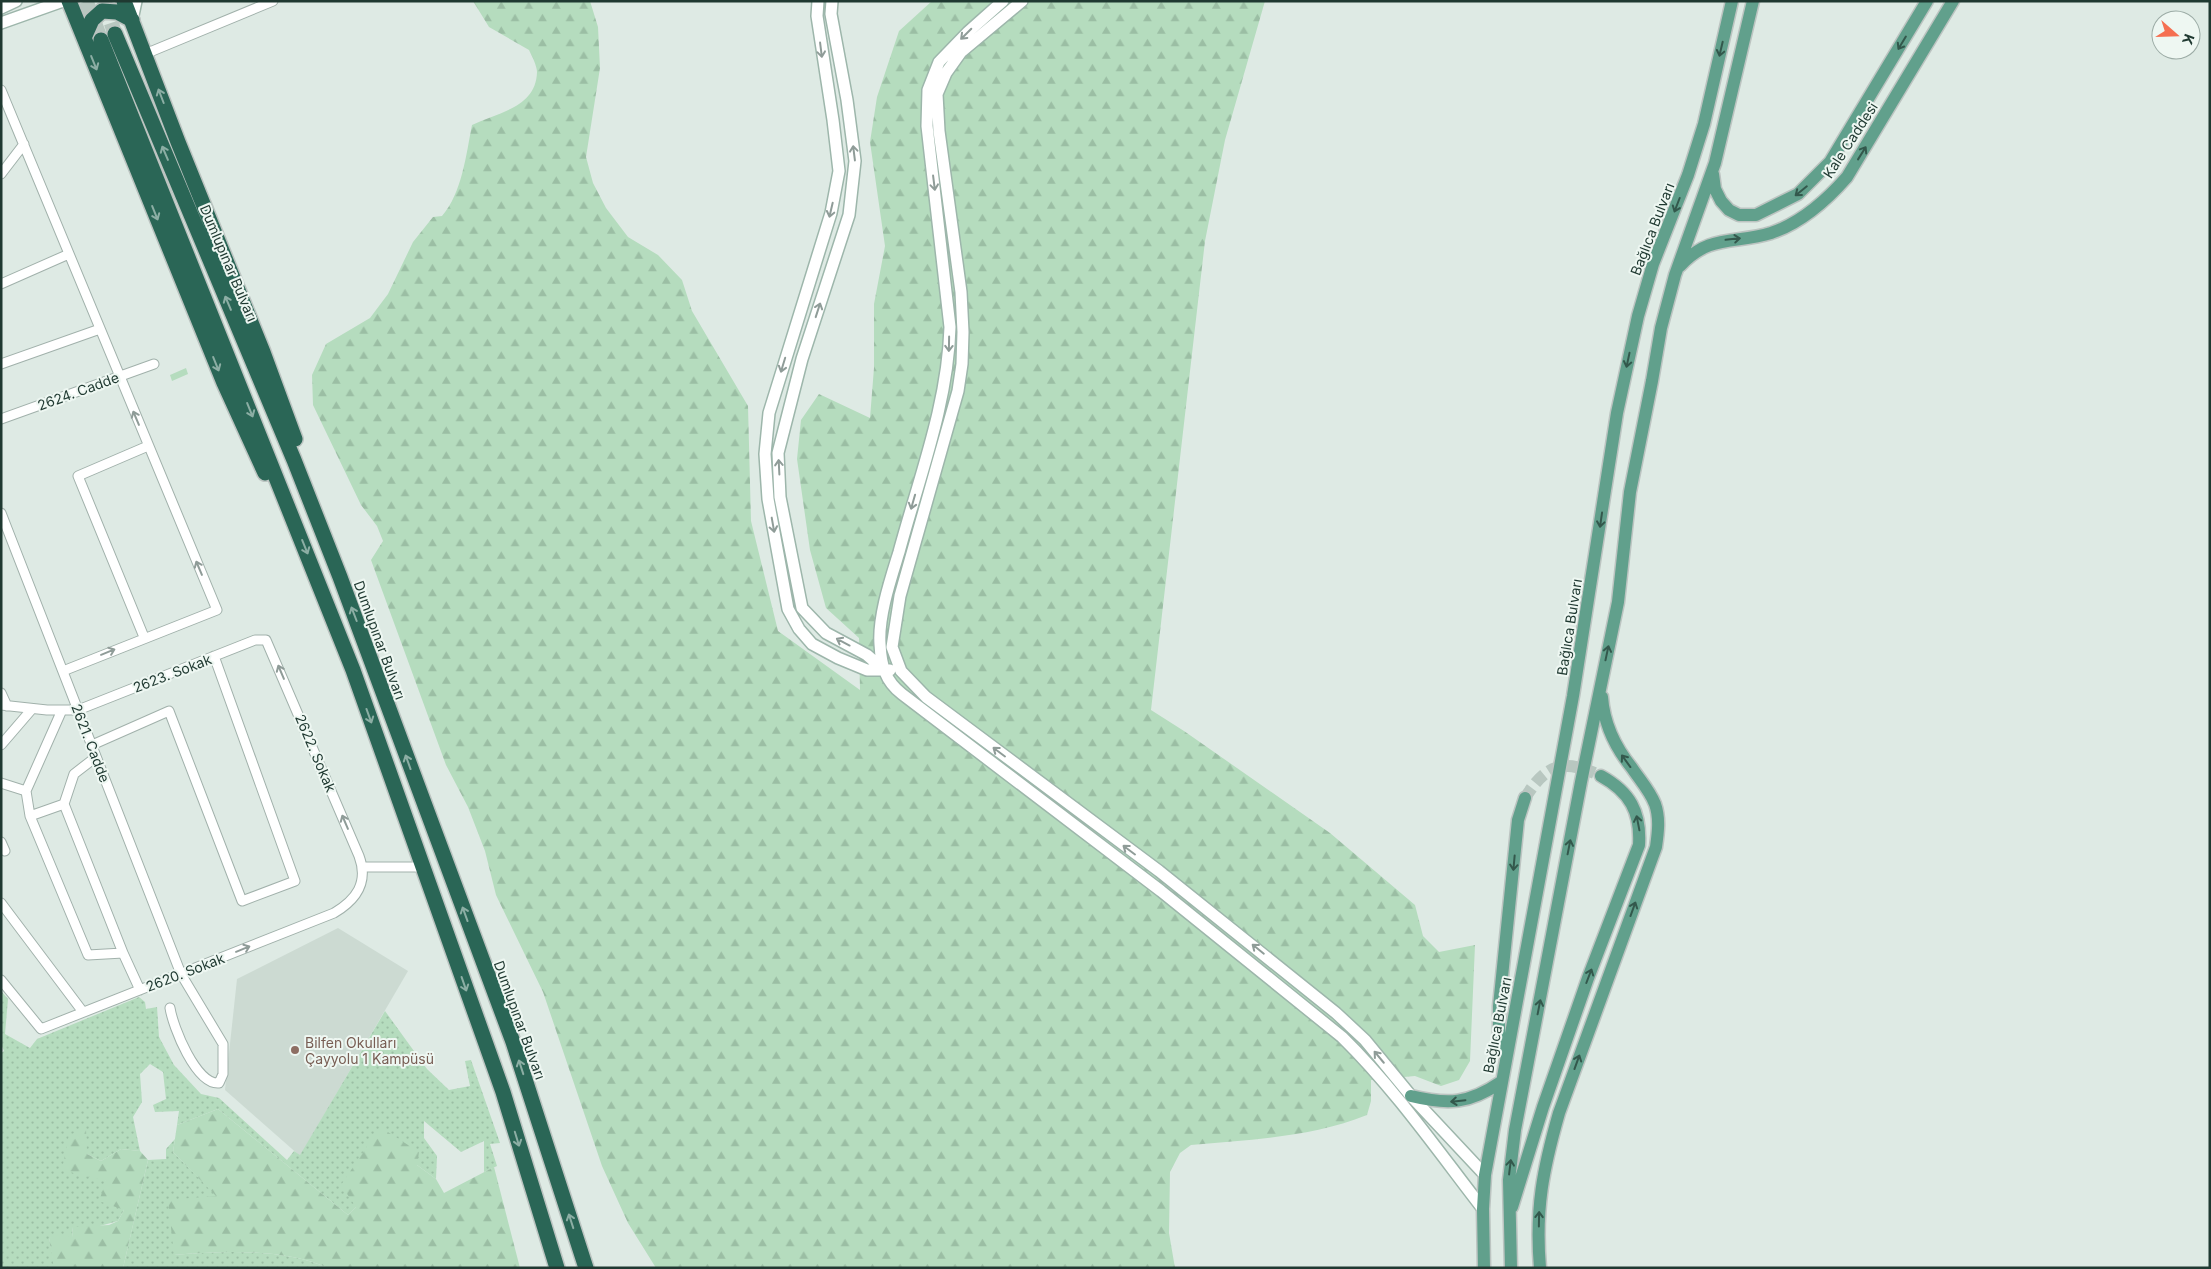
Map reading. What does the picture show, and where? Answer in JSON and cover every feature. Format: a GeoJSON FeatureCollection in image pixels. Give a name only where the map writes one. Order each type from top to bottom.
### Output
{"type":"FeatureCollection","features":[{"type":"Feature","properties":{"kind":"highway"},"geometry":{"type":"LineString","coordinates":[[69,1],[224,383],[269,481],[287,502]]}},
{"type":"Feature","properties":{"kind":"highway"},"geometry":{"type":"LineString","coordinates":[[124,1],[293,431],[303,462],[307,494]]}},
{"type":"Feature","properties":{"kind":"highway"},"geometry":{"type":"LineString","coordinates":[[84,38],[92,20],[102,11],[117,12],[132,20]]}},
{"type":"Feature","properties":{"kind":"highway","name":"Dumlupınar Bulvarı"},"geometry":{"type":"LineString","coordinates":[[116,34],[307,494],[371,660],[512,1042],[586,1268]]}},
{"type":"Feature","properties":{"kind":"highway"},"geometry":{"type":"LineString","coordinates":[[101,40],[350,661],[503,1092],[557,1268]]}},
{"type":"Feature","properties":{"kind":"main road","name":"Bağlıca Bulvarı"},"geometry":{"type":"LineString","coordinates":[[1484,1268],[1483,1209],[1485,1175],[1572,706],[1608,469],[1625,374],[1638,316],[1653,264],[1696,151],[1732,1]]}},
{"type":"Feature","properties":{"kind":"main road"},"geometry":{"type":"LineString","coordinates":[[1511,1268],[1508,1221],[1509,1180],[1515,1130],[1618,602],[1630,492],[1661,328],[1677,270],[1716,163],[1753,1]]}},
{"type":"Feature","properties":{"kind":"main road","name":"Kale Caddesi"},"geometry":{"type":"LineString","coordinates":[[1716,163],[1713,176],[1715,189],[1724,206],[1734,214],[1756,215],[1798,194],[1830,162],[1927,1]]}},
{"type":"Feature","properties":{"kind":"main road","name":"Kale Caddesi"},"geometry":{"type":"LineString","coordinates":[[1677,270],[1696,252],[1712,243],[1753,238],[1792,224],[1832,195],[1847,177],[1953,1]]}},
{"type":"Feature","properties":{"kind":"main road"},"geometry":{"type":"LineString","coordinates":[[1540,1268],[1540,1188],[1548,1151],[1559,1113],[1656,847],[1658,835],[1655,805],[1648,790],[1619,751],[1608,729],[1602,706],[1601,682]]}},
{"type":"Feature","properties":{"kind":"main road"},"geometry":{"type":"LineString","coordinates":[[1508,1221],[1543,1107],[1588,978],[1639,845],[1640,826],[1636,810],[1624,792],[1601,776]]}},
{"type":"Feature","properties":{"kind":"main road"},"geometry":{"type":"LineString","coordinates":[[1506,1056],[1499,1035],[1499,1006],[1518,820],[1525,798]]}},
{"type":"Feature","properties":{"kind":"main road"},"geometry":{"type":"LineString","coordinates":[[1411,1096],[1436,1102],[1460,1102],[1486,1092],[1501,1082]]}},
{"type":"Feature","properties":{"kind":"main road"},"geometry":{"type":"LineString","coordinates":[[1543,1107],[1548,1151]]}},
{"type":"Feature","properties":{"kind":"street"},"geometry":{"type":"LineString","coordinates":[[1,8],[16,1]]}},
{"type":"Feature","properties":{"kind":"street"},"geometry":{"type":"LineString","coordinates":[[1,23],[63,1]]}},
{"type":"Feature","properties":{"kind":"street"},"geometry":{"type":"LineString","coordinates":[[132,20],[136,1]]}},
{"type":"Feature","properties":{"kind":"street"},"geometry":{"type":"LineString","coordinates":[[145,54],[273,1]]}},
{"type":"Feature","properties":{"kind":"street"},"geometry":{"type":"LineString","coordinates":[[818,1],[817,16],[833,120],[838,171],[831,213],[769,413],[765,454],[768,499],[788,609],[799,629],[812,644],[838,658],[867,670],[901,671]]}},
{"type":"Feature","properties":{"kind":"street"},"geometry":{"type":"LineString","coordinates":[[832,1],[831,14],[847,100],[855,161],[849,215],[802,359],[778,453],[780,497],[802,608],[826,633],[867,655],[883,669]]}},
{"type":"Feature","properties":{"kind":"street"},"geometry":{"type":"LineString","coordinates":[[1003,1],[968,32],[939,62],[928,90],[927,126],[950,327],[949,358],[943,394],[885,598],[879,642],[886,678],[902,694],[1160,891],[1342,1037],[1365,1059],[1483,1209]]}},
{"type":"Feature","properties":{"kind":"street"},"geometry":{"type":"LineString","coordinates":[[1022,1],[961,52],[946,73],[937,94],[939,131],[961,292],[962,364],[958,391],[900,596],[892,647],[901,671],[926,697],[1159,871],[1336,1013],[1364,1040],[1411,1096],[1485,1175]]}},
{"type":"Feature","properties":{"kind":"street"},"geometry":{"type":"LineString","coordinates":[[1,90],[217,610],[144,637],[63,671]]}},
{"type":"Feature","properties":{"kind":"street"},"geometry":{"type":"LineString","coordinates":[[1,174],[24,144]]}},
{"type":"Feature","properties":{"kind":"street"},"geometry":{"type":"LineString","coordinates":[[1,284],[69,254]]}},
{"type":"Feature","properties":{"kind":"street"},"geometry":{"type":"LineString","coordinates":[[1,364],[100,329]]}},
{"type":"Feature","properties":{"kind":"street","name":"2624. Cadde"},"geometry":{"type":"LineString","coordinates":[[1,419],[154,364]]}},
{"type":"Feature","properties":{"kind":"street"},"geometry":{"type":"LineString","coordinates":[[144,637],[78,476],[148,446]]}},
{"type":"Feature","properties":{"kind":"street","name":"2621. Cadde"},"geometry":{"type":"LineString","coordinates":[[1,513],[181,974],[222,1044],[223,1074],[220,1083],[210,1081],[186,1052],[174,1026],[170,1008]]}},
{"type":"Feature","properties":{"kind":"street","name":"2623. Sokak"},"geometry":{"type":"LineString","coordinates":[[78,710],[255,640],[266,640]]}},
{"type":"Feature","properties":{"kind":"street","name":"2622. Sokak"},"geometry":{"type":"LineString","coordinates":[[266,640],[363,867]]}},
{"type":"Feature","properties":{"kind":"street"},"geometry":{"type":"LineString","coordinates":[[92,745],[169,710],[242,901],[295,881],[214,656]]}},
{"type":"Feature","properties":{"kind":"street"},"geometry":{"type":"LineString","coordinates":[[1,693],[4,706],[78,710]]}},
{"type":"Feature","properties":{"kind":"street"},"geometry":{"type":"LineString","coordinates":[[1,745],[32,709]]}},
{"type":"Feature","properties":{"kind":"street"},"geometry":{"type":"LineString","coordinates":[[62,710],[26,791],[30,816],[88,955],[123,953]]}},
{"type":"Feature","properties":{"kind":"street"},"geometry":{"type":"LineString","coordinates":[[96,757],[72,777],[64,804],[123,953],[140,990]]}},
{"type":"Feature","properties":{"kind":"street"},"geometry":{"type":"LineString","coordinates":[[1,783],[26,791]]}},
{"type":"Feature","properties":{"kind":"street"},"geometry":{"type":"LineString","coordinates":[[30,816],[64,804]]}},
{"type":"Feature","properties":{"kind":"street"},"geometry":{"type":"LineString","coordinates":[[363,867],[423,867]]}},
{"type":"Feature","properties":{"kind":"street","name":"2620. Sokak"},"geometry":{"type":"LineString","coordinates":[[1,980],[41,1029],[334,913],[349,902],[360,888],[363,867]]}},
{"type":"Feature","properties":{"kind":"street"},"geometry":{"type":"LineString","coordinates":[[1,903],[83,1012]]}},
{"type":"Feature","properties":{"kind":"shaded area","name":"Bilfen Okulları Çayyolu 1 Kampüsü"},"geometry":{"type":"Polygon","coordinates":[[[338,928],[408,971],[300,1156],[225,1090],[237,979],[338,928]]]}},
{"type":"Feature","properties":{"kind":"green space"},"geometry":{"type":"Polygon","coordinates":[[[473,1],[590,1],[598,27],[600,68],[586,157],[593,183],[606,208],[628,237],[658,255],[682,280],[692,311],[748,406],[751,521],[778,631],[860,690],[859,638],[826,608],[810,550],[797,459],[801,420],[819,394],[870,418],[874,368],[874,304],[885,246],[870,142],[877,97],[899,31],[932,1],[1265,1],[1225,140],[1205,241],[1151,710],[1330,833],[1415,905],[1423,936],[1439,952],[1475,945],[1470,1061],[1459,1080],[1441,1086],[1415,1076],[1371,1080],[1371,1101],[1367,1115],[1345,1123],[1302,1133],[1191,1145],[1180,1153],[1170,1172],[1169,1233],[1175,1268],[656,1268],[628,1223],[602,1166],[543,992],[496,895],[485,851],[468,807],[446,765],[371,560],[383,541],[377,526],[361,505],[313,405],[312,375],[326,344],[370,318],[388,294],[413,242],[433,217],[442,216],[449,207],[459,185],[472,125],[514,107],[530,94],[535,84],[537,70],[529,50],[489,27],[473,1]]]}},
{"type":"Feature","properties":{"kind":"green space"},"geometry":{"type":"Polygon","coordinates":[[[186,368],[188,374],[172,381],[170,375],[186,368]]]}},
{"type":"Feature","properties":{"kind":"green space"},"geometry":{"type":"Polygon","coordinates":[[[1,991],[8,999],[5,1034],[30,1048],[37,1039],[139,997],[145,1002],[146,1009],[157,1007],[159,1037],[174,1065],[201,1094],[219,1098],[287,1160],[294,1151],[300,1155],[385,1011],[427,1069],[449,1090],[470,1086],[465,1061],[471,1060],[500,1143],[490,1144],[497,1166],[484,1172],[484,1141],[461,1152],[424,1121],[424,1138],[437,1156],[436,1179],[417,1165],[356,1207],[348,1215],[218,1109],[177,1125],[179,1111],[155,1112],[153,1105],[166,1099],[163,1072],[150,1064],[140,1074],[142,1102],[133,1117],[140,1151],[121,1149],[101,1161],[87,1154],[69,1136],[106,1181],[124,1210],[118,1221],[96,1227],[73,1227],[72,1237],[49,1238],[55,1268],[1,1268],[1,1053],[4,1051],[1,1044],[1,991]]]}},
{"type":"Feature","properties":{"kind":"green space"},"geometry":{"type":"Polygon","coordinates":[[[218,1109],[348,1215],[356,1207],[341,1185],[380,1127],[419,1152],[417,1165],[436,1179],[444,1193],[494,1167],[520,1268],[328,1268],[292,1257],[253,1252],[174,1255],[168,1200],[216,1196],[173,1152],[177,1125],[218,1109]]]}},
{"type":"Feature","properties":{"kind":"green space"},"geometry":{"type":"Polygon","coordinates":[[[86,1129],[87,1154],[101,1161],[121,1149],[140,1151],[148,1160],[123,1268],[54,1268],[49,1238],[60,1234],[72,1237],[73,1227],[109,1225],[118,1221],[124,1210],[99,1201],[106,1181],[62,1170],[69,1135],[86,1129]]]}},
{"type":"Feature","properties":{"kind":"green space"},"geometry":{"type":"Polygon","coordinates":[[[175,1139],[173,1152],[217,1196],[174,1255],[252,1252],[292,1257],[328,1268],[123,1268],[148,1160],[166,1159],[166,1149],[175,1139]]]}},
{"type":"Feature","properties":{"kind":"tunnel"},"geometry":{"type":"LineString","coordinates":[[86,1],[101,40]]}},
{"type":"Feature","properties":{"kind":"tunnel"},"geometry":{"type":"LineString","coordinates":[[104,1],[115,34]]}},
{"type":"Feature","properties":{"kind":"tunnel"},"geometry":{"type":"LineString","coordinates":[[1525,798],[1541,778],[1549,771],[1557,768],[1566,766],[1576,767],[1601,776]]}},
{"type":"Feature","properties":{"kind":"place","name":"Bilfen Okulları Çayyolu 1 Kampüsü"},"geometry":{"type":"Point","coordinates":[295,1050]}}]}
